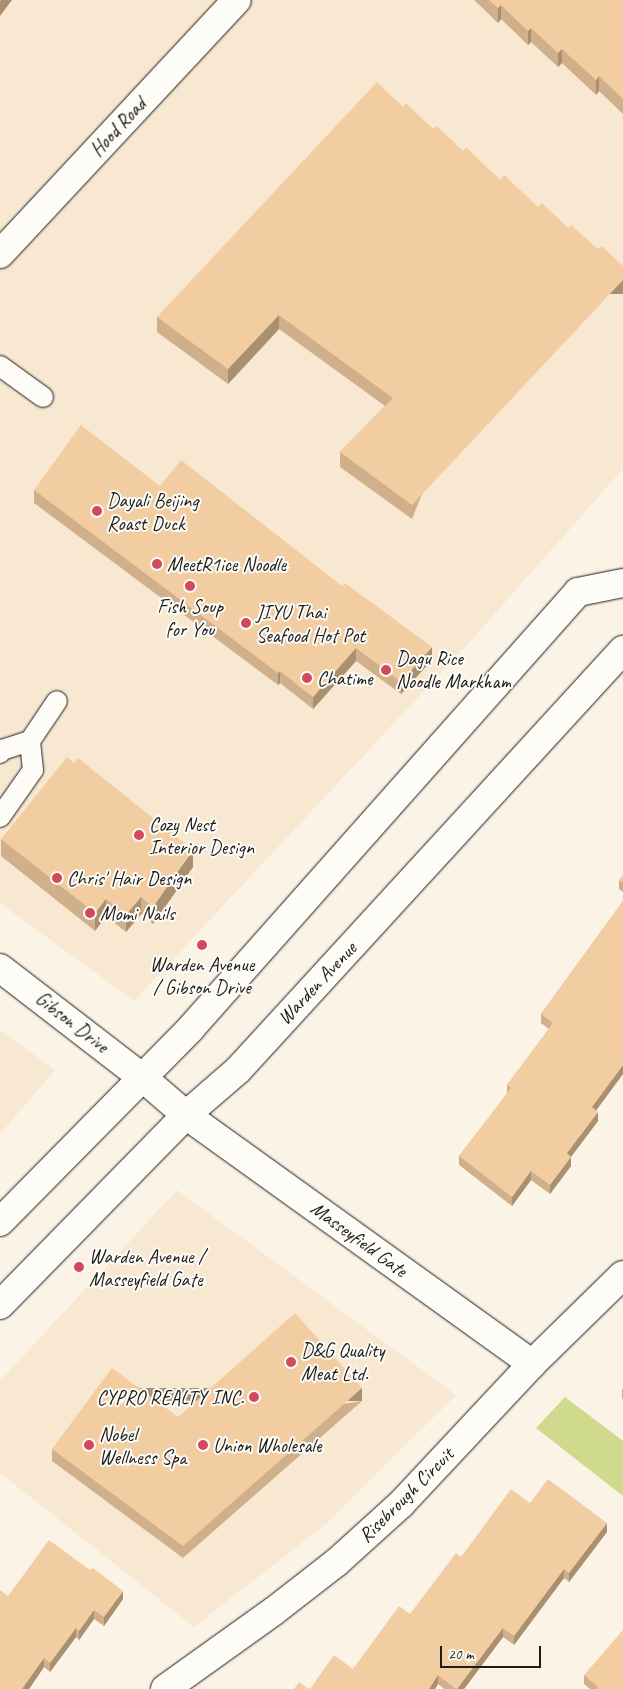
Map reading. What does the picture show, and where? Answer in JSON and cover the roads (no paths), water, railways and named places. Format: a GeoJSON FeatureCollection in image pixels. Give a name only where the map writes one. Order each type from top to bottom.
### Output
{"type":"FeatureCollection","features":[{"type":"Feature","properties":{"kind":"main road","name":"Hood Road"},"geometry":{"type":"LineString","coordinates":[[0,254],[237,0]]}},
{"type":"Feature","properties":{"kind":"main road"},"geometry":{"type":"LineString","coordinates":[[0,1222],[191,1028],[578,592],[623,583]]}},
{"type":"Feature","properties":{"kind":"main road","name":"Warden Avenue"},"geometry":{"type":"LineString","coordinates":[[0,1305],[186,1115],[238,1070],[623,650]]}},
{"type":"Feature","properties":{"kind":"main road","name":"Gibson Drive"},"geometry":{"type":"LineString","coordinates":[[0,968],[143,1078],[186,1115]]}},
{"type":"Feature","properties":{"kind":"main road","name":"Masseyfield Gate"},"geometry":{"type":"LineString","coordinates":[[186,1115],[532,1364]]}},
{"type":"Feature","properties":{"kind":"main road","name":"Risebrough Circuit"},"geometry":{"type":"LineString","coordinates":[[165,1689],[274,1611],[344,1556],[401,1504],[532,1364],[623,1275]]}},
{"type":"Feature","properties":{"kind":"lane"},"geometry":{"type":"LineString","coordinates":[[0,366],[43,397]]}},
{"type":"Feature","properties":{"kind":"lane"},"geometry":{"type":"LineString","coordinates":[[0,753],[2,750],[30,741],[58,701]]}},
{"type":"Feature","properties":{"kind":"lane"},"geometry":{"type":"LineString","coordinates":[[0,817],[33,770],[30,741]]}},
{"type":"Feature","properties":{"kind":"place","name":"Dayali Beijing Roast Duck"},"geometry":{"type":"Point","coordinates":[97,511]}},
{"type":"Feature","properties":{"kind":"place","name":"MeetR1ice Noodle"},"geometry":{"type":"Point","coordinates":[157,564]}},
{"type":"Feature","properties":{"kind":"place","name":"Fish Soup for You"},"geometry":{"type":"Point","coordinates":[190,586]}},
{"type":"Feature","properties":{"kind":"place","name":"JIYU Thai Seafood Hot Pot"},"geometry":{"type":"Point","coordinates":[246,623]}},
{"type":"Feature","properties":{"kind":"place","name":"Dagu Rice Noodle Markham"},"geometry":{"type":"Point","coordinates":[386,670]}},
{"type":"Feature","properties":{"kind":"place","name":"Chatime"},"geometry":{"type":"Point","coordinates":[307,678]}},
{"type":"Feature","properties":{"kind":"place","name":"Cozy Nest Interior Design"},"geometry":{"type":"Point","coordinates":[139,835]}},
{"type":"Feature","properties":{"kind":"place","name":"Chris' Hair Design"},"geometry":{"type":"Point","coordinates":[57,878]}},
{"type":"Feature","properties":{"kind":"place","name":"Momi Nails"},"geometry":{"type":"Point","coordinates":[90,913]}},
{"type":"Feature","properties":{"kind":"place","name":"Warden Avenue / Gibson Drive"},"geometry":{"type":"Point","coordinates":[202,945]}},
{"type":"Feature","properties":{"kind":"place","name":"Warden Avenue / Masseyfield Gate"},"geometry":{"type":"Point","coordinates":[79,1267]}},
{"type":"Feature","properties":{"kind":"place","name":"D&G Quality Meat Ltd."},"geometry":{"type":"Point","coordinates":[291,1362]}},
{"type":"Feature","properties":{"kind":"place","name":"CYPRO REALTY INC."},"geometry":{"type":"Point","coordinates":[254,1397]}},
{"type":"Feature","properties":{"kind":"place","name":"Nobel Wellness Spa"},"geometry":{"type":"Point","coordinates":[89,1445]}},
{"type":"Feature","properties":{"kind":"place","name":"Union Wholesale"},"geometry":{"type":"Point","coordinates":[203,1445]}}]}
